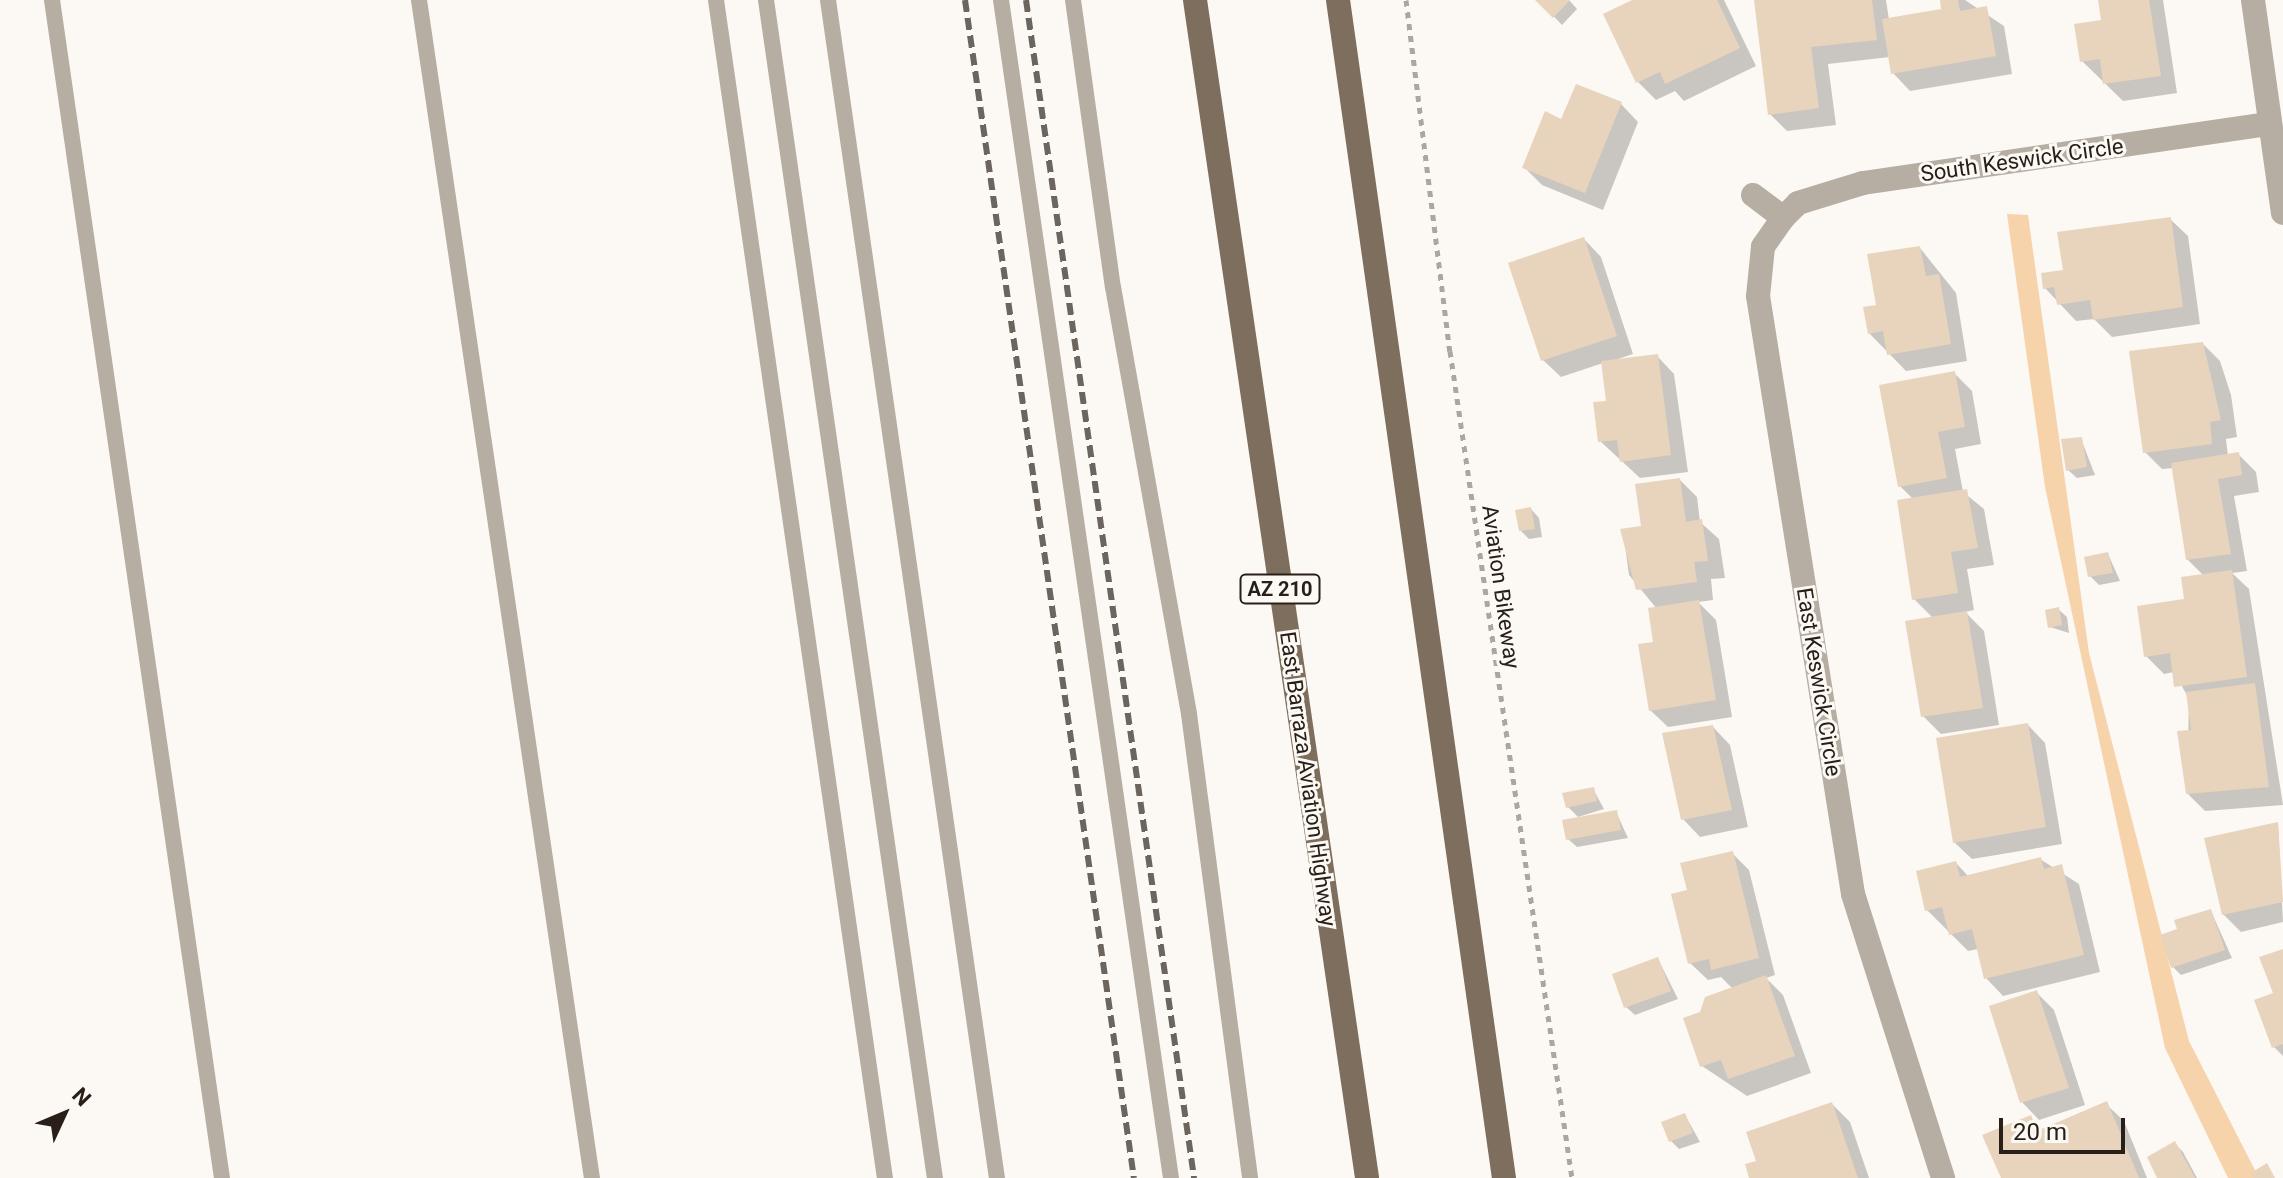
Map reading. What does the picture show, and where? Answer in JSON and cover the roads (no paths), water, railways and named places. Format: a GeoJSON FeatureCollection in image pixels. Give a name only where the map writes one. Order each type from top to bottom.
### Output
{"type":"FeatureCollection","features":[{"type":"Feature","properties":{"kind":"main road","name":"East Barraza Aviation Highway"},"geometry":{"type":"LineString","coordinates":[[1195,0],[1367,1178]]}},
{"type":"Feature","properties":{"kind":"main road"},"geometry":{"type":"LineString","coordinates":[[1338,0],[1504,1178]]}},
{"type":"Feature","properties":{"kind":"street"},"geometry":{"type":"LineString","coordinates":[[2253,0],[2283,213]]}},
{"type":"Feature","properties":{"kind":"street","name":"South Keswick Circle"},"geometry":{"type":"LineString","coordinates":[[1783,218],[1798,203],[1863,183],[2269,124]]}},
{"type":"Feature","properties":{"kind":"street"},"geometry":{"type":"LineString","coordinates":[[1753,195],[1783,218]]}},
{"type":"Feature","properties":{"kind":"street","name":"East Keswick Circle"},"geometry":{"type":"LineString","coordinates":[[1783,218],[1763,247],[1758,296],[1853,894],[1943,1178]]}},
{"type":"Feature","properties":{"kind":"lane"},"geometry":{"type":"LineString","coordinates":[[52,0],[222,1178]]}},
{"type":"Feature","properties":{"kind":"lane"},"geometry":{"type":"LineString","coordinates":[[419,0],[592,1178]]}},
{"type":"Feature","properties":{"kind":"lane"},"geometry":{"type":"LineString","coordinates":[[716,0],[885,1178]]}},
{"type":"Feature","properties":{"kind":"lane"},"geometry":{"type":"LineString","coordinates":[[766,0],[935,1178]]}},
{"type":"Feature","properties":{"kind":"lane"},"geometry":{"type":"LineString","coordinates":[[828,0],[997,1178]]}},
{"type":"Feature","properties":{"kind":"lane"},"geometry":{"type":"LineString","coordinates":[[1001,0],[1171,1178]]}},
{"type":"Feature","properties":{"kind":"lane"},"geometry":{"type":"LineString","coordinates":[[1073,0],[1113,287],[1189,714],[1250,1178]]}},
{"type":"Feature","properties":{"kind":"railway"},"geometry":{"type":"LineString","coordinates":[[965,0],[1134,1178]]}},
{"type":"Feature","properties":{"kind":"railway"},"geometry":{"type":"LineString","coordinates":[[1026,0],[1194,1178]]}}]}
